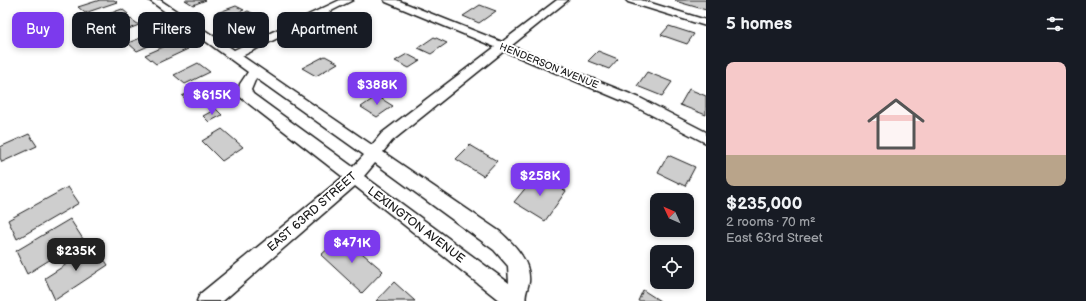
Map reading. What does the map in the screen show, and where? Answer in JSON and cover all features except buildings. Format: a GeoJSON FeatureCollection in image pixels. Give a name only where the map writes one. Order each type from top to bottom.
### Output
{"type":"FeatureCollection","features":[{"type":"Feature","properties":{"kind":"street","name":"LEXINGTON AVENUE"},"geometry":{"type":"LineString","coordinates":[[154,0],[234,55],[502,244],[516,264],[520,274],[520,288],[515,300],[248,98],[244,93],[244,87],[256,71]]}},
{"type":"Feature","properties":{"kind":"street"},"geometry":{"type":"LineString","coordinates":[[234,55],[348,0]]}},
{"type":"Feature","properties":{"kind":"street","name":"HENDERSON AVENUE"},"geometry":{"type":"LineString","coordinates":[[389,0],[635,101],[706,138]]}},
{"type":"Feature","properties":{"kind":"street","name":"EAST 63RD STREET"},"geometry":{"type":"LineString","coordinates":[[207,301],[301,224],[354,177],[372,153],[387,137],[563,0]]}},
{"type":"Feature","properties":{"kind":"street"},"geometry":{"type":"LineString","coordinates":[[631,0],[706,23]]}}]}
